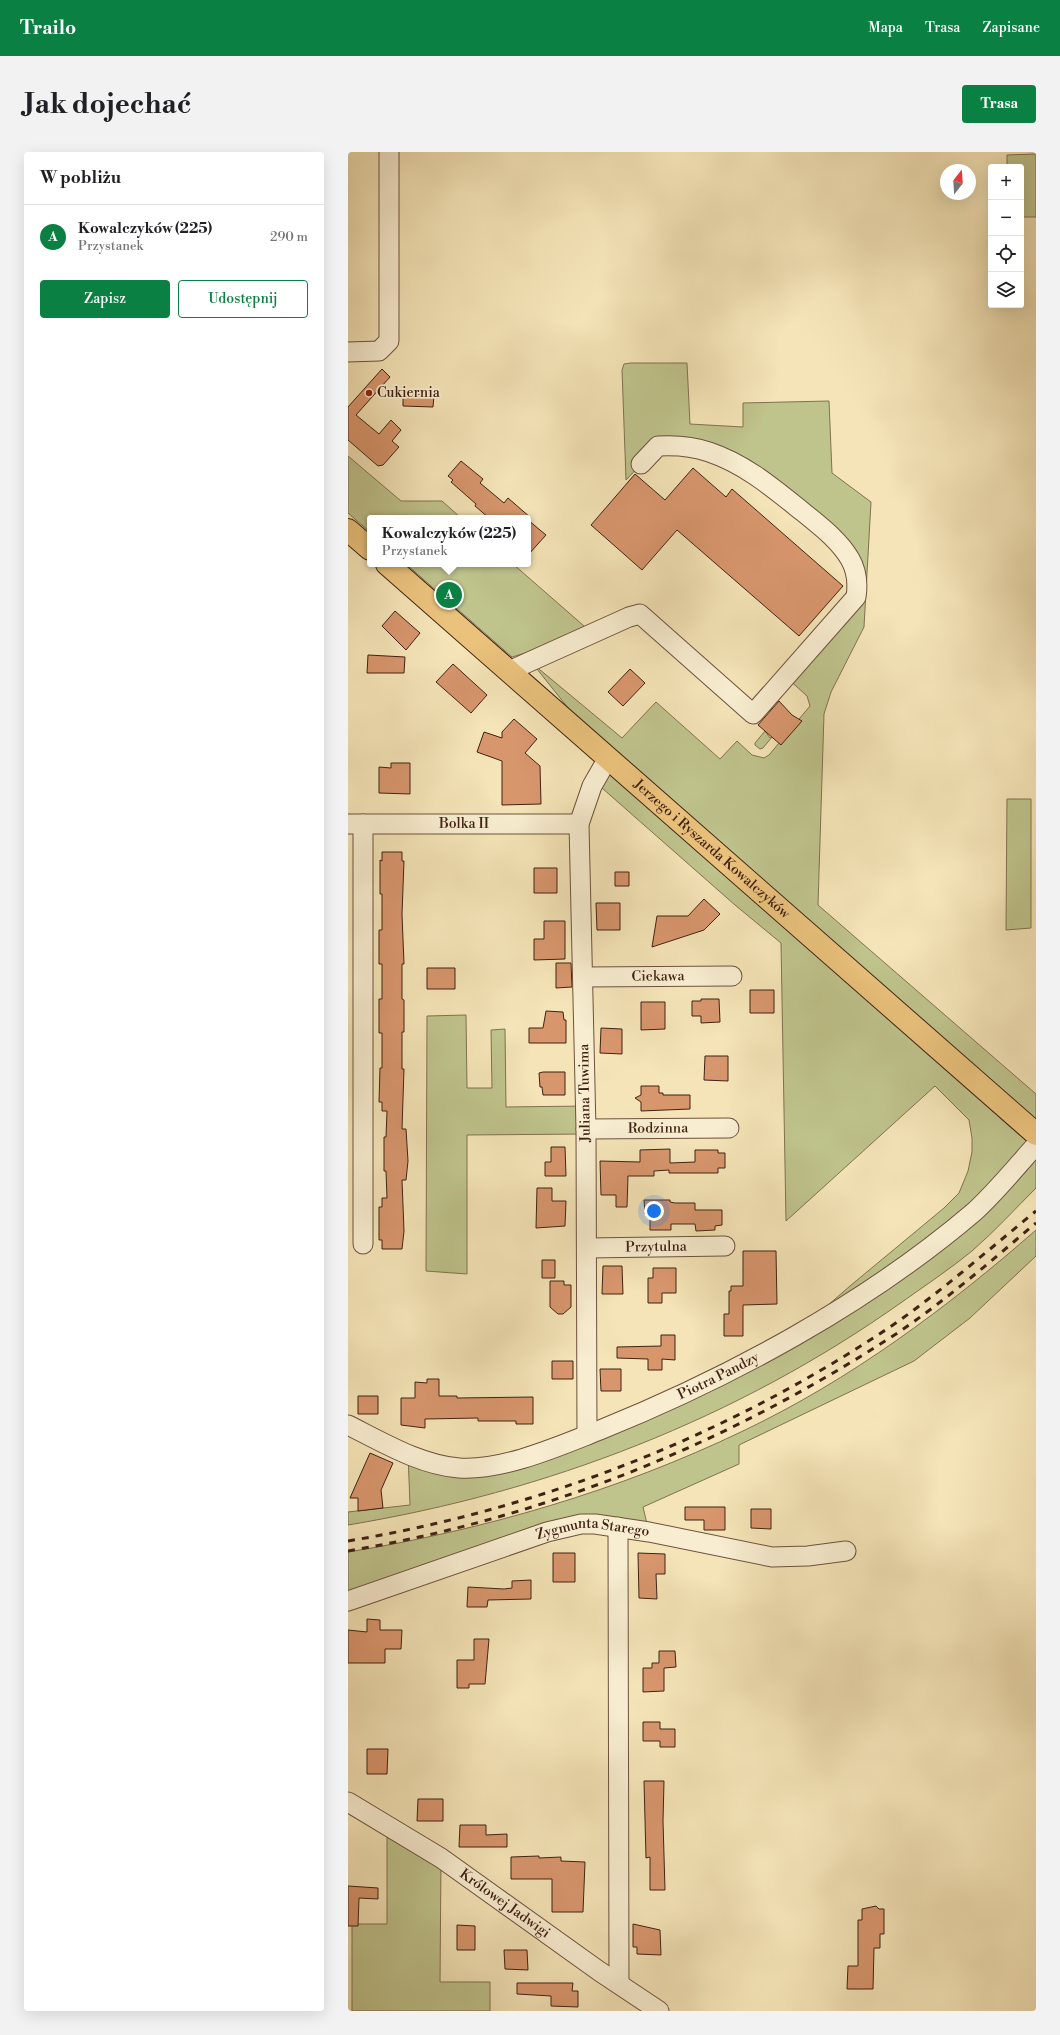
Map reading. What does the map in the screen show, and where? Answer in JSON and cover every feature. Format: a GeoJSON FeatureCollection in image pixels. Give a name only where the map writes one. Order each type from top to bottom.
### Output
{"type":"FeatureCollection","features":[{"type":"Feature","properties":{"kind":"main road"},"geometry":{"type":"LineString","coordinates":[[348,530],[367,546]]}},
{"type":"Feature","properties":{"kind":"main road","name":"Jerzego i Ryszarda Kowalczyków"},"geometry":{"type":"LineString","coordinates":[[389,567],[1036,1134]]}},
{"type":"Feature","properties":{"kind":"street"},"geometry":{"type":"LineString","coordinates":[[348,352],[379,351],[389,341],[389,152]]}},
{"type":"Feature","properties":{"kind":"street"},"geometry":{"type":"LineString","coordinates":[[509,671],[629,617],[640,614],[753,714],[856,597],[856,574],[850,560],[839,544],[761,477],[737,463],[708,452],[677,445],[658,446],[641,464]]}},
{"type":"Feature","properties":{"kind":"street","name":"Juliana Tuwima"},"geometry":{"type":"LineString","coordinates":[[587,1435],[588,1248],[579,824],[590,791],[608,758]]}},
{"type":"Feature","properties":{"kind":"street"},"geometry":{"type":"LineString","coordinates":[[356,824],[363,1244]]}},
{"type":"Feature","properties":{"kind":"street","name":"Bolka II"},"geometry":{"type":"LineString","coordinates":[[356,824],[579,824]]}},
{"type":"Feature","properties":{"kind":"street","name":"Ciekawa"},"geometry":{"type":"LineString","coordinates":[[583,977],[732,976]]}},
{"type":"Feature","properties":{"kind":"street","name":"Rodzinna"},"geometry":{"type":"LineString","coordinates":[[586,1129],[729,1128]]}},
{"type":"Feature","properties":{"kind":"street","name":"Piotra Pandzy"},"geometry":{"type":"LineString","coordinates":[[348,1425],[408,1454],[428,1461],[459,1468],[493,1465],[523,1457],[587,1435],[665,1403],[719,1377],[839,1310],[930,1246],[974,1211],[1036,1145]]}},
{"type":"Feature","properties":{"kind":"street","name":"Przytulna"},"geometry":{"type":"LineString","coordinates":[[588,1248],[725,1246]]}},
{"type":"Feature","properties":{"kind":"street","name":"Zygmunta Starego"},"geometry":{"type":"LineString","coordinates":[[348,1601],[565,1526],[595,1524],[618,1527],[772,1557],[808,1556],[846,1551]]}},
{"type":"Feature","properties":{"kind":"street"},"geometry":{"type":"LineString","coordinates":[[618,1527],[619,1984]]}},
{"type":"Feature","properties":{"kind":"street","name":"Królowej Jadwigi"},"geometry":{"type":"LineString","coordinates":[[348,1802],[441,1858],[659,2011]]}},
{"type":"Feature","properties":{"kind":"green space"},"geometry":{"type":"Polygon","coordinates":[[[1036,154],[1036,217],[1024,217],[1024,164],[1007,164],[1007,155],[1036,154]]]}},
{"type":"Feature","properties":{"kind":"green space"},"geometry":{"type":"Polygon","coordinates":[[[687,363],[690,424],[743,427],[743,403],[829,401],[832,473],[871,502],[864,627],[831,692],[824,714],[818,905],[1036,1094],[1036,1188],[997,1228],[947,1271],[839,1344],[774,1382],[707,1415],[638,1445],[567,1471],[495,1493],[422,1511],[348,1525],[348,1512],[410,1505],[408,1454],[428,1461],[523,1457],[789,1339],[944,1208],[959,1193],[968,1171],[972,1152],[972,1138],[969,1120],[935,1086],[786,1221],[781,943],[735,905],[594,781],[602,767],[1006,1122],[608,758],[533,664],[622,738],[656,702],[720,759],[737,741],[752,755],[764,758],[769,755],[810,706],[807,696],[786,677],[852,604],[856,574],[761,477],[658,446],[626,480],[622,370],[624,364],[687,363]]]}},
{"type":"Feature","properties":{"kind":"green space"},"geometry":{"type":"Polygon","coordinates":[[[348,456],[401,501],[442,501],[458,515],[367,515],[367,529],[348,513],[348,456]]]}},
{"type":"Feature","properties":{"kind":"green space"},"geometry":{"type":"Polygon","coordinates":[[[409,567],[516,567],[592,633],[512,657],[409,567]]]}},
{"type":"Feature","properties":{"kind":"green space"},"geometry":{"type":"Polygon","coordinates":[[[765,731],[770,738],[772,737],[763,748],[760,749],[755,745],[755,743],[765,731]]]}},
{"type":"Feature","properties":{"kind":"green space"},"geometry":{"type":"Polygon","coordinates":[[[1007,799],[1031,799],[1031,928],[1006,930],[1007,799]]]}},
{"type":"Feature","properties":{"kind":"green space"},"geometry":{"type":"Polygon","coordinates":[[[466,1015],[467,1088],[492,1088],[491,1030],[505,1029],[506,1107],[586,1106],[586,1134],[467,1135],[467,1274],[426,1271],[427,1016],[466,1015]]]}},
{"type":"Feature","properties":{"kind":"green space"},"geometry":{"type":"Polygon","coordinates":[[[1036,1230],[1036,1256],[970,1318],[914,1361],[739,1445],[739,1464],[643,1507],[649,1532],[595,1524],[348,1601],[348,1552],[450,1532],[550,1506],[599,1490],[696,1453],[783,1411],[859,1366],[896,1341],[968,1287],[1036,1230]]]}},
{"type":"Feature","properties":{"kind":"green space"},"geometry":{"type":"Polygon","coordinates":[[[387,1825],[441,1858],[440,1982],[490,1982],[490,2011],[352,2011],[352,1924],[387,1924],[387,1825]]]}},
{"type":"Feature","properties":{"kind":"building"},"geometry":{"type":"Polygon","coordinates":[[[382,369],[390,377],[356,415],[379,434],[391,420],[401,430],[392,441],[399,447],[383,465],[378,466],[348,440],[348,407],[382,369]]]}},
{"type":"Feature","properties":{"kind":"building"},"geometry":{"type":"Polygon","coordinates":[[[403,394],[434,395],[433,407],[403,406],[403,394]]]}},
{"type":"Feature","properties":{"kind":"building"},"geometry":{"type":"Polygon","coordinates":[[[461,461],[483,479],[480,483],[504,503],[508,498],[528,515],[486,515],[475,506],[476,504],[451,482],[453,480],[448,476],[461,461]]]}},
{"type":"Feature","properties":{"kind":"building"},"geometry":{"type":"Polygon","coordinates":[[[693,468],[726,497],[732,489],[843,586],[799,636],[677,530],[642,570],[591,525],[635,474],[665,500],[693,468]]]}},
{"type":"Feature","properties":{"kind":"building"},"geometry":{"type":"Polygon","coordinates":[[[531,522],[546,535],[531,552],[531,522]]]}},
{"type":"Feature","properties":{"kind":"building"},"geometry":{"type":"Polygon","coordinates":[[[395,611],[420,633],[406,650],[382,626],[395,611]]]}},
{"type":"Feature","properties":{"kind":"building"},"geometry":{"type":"Polygon","coordinates":[[[368,655],[405,657],[404,673],[367,673],[368,655]]]}},
{"type":"Feature","properties":{"kind":"building"},"geometry":{"type":"Polygon","coordinates":[[[453,664],[487,695],[471,713],[436,682],[453,664]]]}},
{"type":"Feature","properties":{"kind":"building"},"geometry":{"type":"Polygon","coordinates":[[[630,669],[645,683],[623,706],[608,692],[630,669]]]}},
{"type":"Feature","properties":{"kind":"building"},"geometry":{"type":"Polygon","coordinates":[[[779,701],[792,715],[802,721],[781,745],[758,725],[779,701]]]}},
{"type":"Feature","properties":{"kind":"building"},"geometry":{"type":"Polygon","coordinates":[[[514,719],[537,739],[525,753],[540,766],[541,804],[502,805],[502,761],[477,752],[484,732],[502,738],[502,732],[514,719]]]}},
{"type":"Feature","properties":{"kind":"building"},"geometry":{"type":"Polygon","coordinates":[[[391,763],[410,763],[410,794],[379,793],[379,767],[391,768],[391,763]]]}},
{"type":"Feature","properties":{"kind":"building"},"geometry":{"type":"Polygon","coordinates":[[[382,852],[402,852],[402,861],[404,861],[402,914],[404,964],[402,964],[402,999],[404,1000],[404,1032],[402,1032],[402,1069],[404,1069],[402,1129],[406,1129],[408,1161],[406,1180],[402,1180],[404,1231],[402,1249],[382,1249],[382,1240],[379,1240],[379,1207],[382,1207],[382,1198],[387,1198],[386,1171],[384,1171],[384,1137],[386,1137],[387,1111],[382,1111],[382,1102],[379,1102],[380,1068],[382,1068],[382,1033],[379,1033],[379,999],[382,999],[382,964],[379,964],[379,930],[382,930],[380,860],[382,861],[382,852]]]}},
{"type":"Feature","properties":{"kind":"building"},"geometry":{"type":"Polygon","coordinates":[[[534,868],[557,868],[557,893],[534,893],[534,868]]]}},
{"type":"Feature","properties":{"kind":"building"},"geometry":{"type":"Polygon","coordinates":[[[615,872],[629,872],[629,886],[615,886],[615,872]]]}},
{"type":"Feature","properties":{"kind":"building"},"geometry":{"type":"Polygon","coordinates":[[[704,899],[720,914],[704,930],[652,947],[657,916],[688,916],[704,899]]]}},
{"type":"Feature","properties":{"kind":"building"},"geometry":{"type":"Polygon","coordinates":[[[596,903],[620,903],[620,930],[597,930],[596,903]]]}},
{"type":"Feature","properties":{"kind":"building"},"geometry":{"type":"Polygon","coordinates":[[[544,921],[565,921],[565,959],[534,960],[534,939],[544,939],[544,921]]]}},
{"type":"Feature","properties":{"kind":"building"},"geometry":{"type":"Polygon","coordinates":[[[556,963],[571,963],[572,987],[556,988],[556,963]]]}},
{"type":"Feature","properties":{"kind":"building"},"geometry":{"type":"Polygon","coordinates":[[[427,968],[455,968],[455,989],[427,989],[427,968]]]}},
{"type":"Feature","properties":{"kind":"building"},"geometry":{"type":"Polygon","coordinates":[[[750,990],[774,990],[774,1013],[750,1013],[750,990]]]}},
{"type":"Feature","properties":{"kind":"building"},"geometry":{"type":"Polygon","coordinates":[[[701,999],[719,999],[720,1022],[701,1023],[701,1016],[692,1016],[692,1001],[701,1001],[701,999]]]}},
{"type":"Feature","properties":{"kind":"building"},"geometry":{"type":"Polygon","coordinates":[[[641,1002],[665,1002],[665,1029],[641,1030],[641,1002]]]}},
{"type":"Feature","properties":{"kind":"building"},"geometry":{"type":"Polygon","coordinates":[[[546,1011],[563,1012],[564,1020],[566,1020],[566,1043],[529,1043],[529,1028],[543,1028],[546,1011]]]}},
{"type":"Feature","properties":{"kind":"building"},"geometry":{"type":"Polygon","coordinates":[[[601,1028],[622,1029],[622,1054],[600,1053],[601,1028]]]}},
{"type":"Feature","properties":{"kind":"building"},"geometry":{"type":"Polygon","coordinates":[[[705,1056],[728,1056],[728,1081],[704,1080],[705,1056]]]}},
{"type":"Feature","properties":{"kind":"building"},"geometry":{"type":"Polygon","coordinates":[[[565,1072],[565,1095],[543,1095],[542,1087],[540,1087],[539,1073],[565,1072]]]}},
{"type":"Feature","properties":{"kind":"building"},"geometry":{"type":"Polygon","coordinates":[[[641,1086],[659,1086],[659,1093],[663,1093],[663,1095],[690,1095],[690,1109],[641,1111],[641,1102],[635,1098],[641,1095],[641,1086]]]}},
{"type":"Feature","properties":{"kind":"building"},"geometry":{"type":"Polygon","coordinates":[[[551,1147],[565,1147],[566,1176],[545,1176],[545,1162],[551,1162],[551,1147]]]}},
{"type":"Feature","properties":{"kind":"building"},"geometry":{"type":"Polygon","coordinates":[[[670,1149],[670,1163],[695,1162],[695,1150],[718,1150],[718,1153],[725,1153],[725,1168],[718,1168],[718,1173],[669,1173],[669,1170],[654,1171],[654,1176],[628,1176],[627,1207],[616,1207],[616,1195],[601,1195],[600,1161],[640,1162],[640,1150],[670,1149]]]}},
{"type":"Feature","properties":{"kind":"building"},"geometry":{"type":"Polygon","coordinates":[[[537,1188],[552,1188],[552,1201],[566,1201],[565,1226],[536,1228],[537,1188]]]}},
{"type":"Feature","properties":{"kind":"building"},"geometry":{"type":"Polygon","coordinates":[[[644,1200],[670,1200],[670,1202],[675,1203],[695,1203],[695,1210],[722,1210],[722,1225],[715,1226],[715,1230],[696,1231],[695,1224],[671,1224],[671,1230],[650,1230],[650,1214],[645,1214],[644,1200]]]}},
{"type":"Feature","properties":{"kind":"building"},"geometry":{"type":"Polygon","coordinates":[[[743,1251],[776,1251],[777,1304],[743,1305],[743,1336],[724,1336],[724,1314],[729,1314],[729,1291],[731,1291],[731,1286],[743,1286],[743,1251]]]}},
{"type":"Feature","properties":{"kind":"building"},"geometry":{"type":"Polygon","coordinates":[[[542,1260],[555,1260],[555,1278],[542,1278],[542,1260]]]}},
{"type":"Feature","properties":{"kind":"building"},"geometry":{"type":"Polygon","coordinates":[[[603,1266],[622,1266],[623,1294],[602,1294],[603,1266]]]}},
{"type":"Feature","properties":{"kind":"building"},"geometry":{"type":"Polygon","coordinates":[[[653,1268],[676,1268],[676,1293],[662,1293],[662,1303],[648,1303],[648,1278],[653,1278],[653,1268]]]}},
{"type":"Feature","properties":{"kind":"building"},"geometry":{"type":"Polygon","coordinates":[[[550,1281],[564,1281],[564,1285],[571,1285],[571,1307],[563,1314],[558,1314],[550,1307],[550,1281]]]}},
{"type":"Feature","properties":{"kind":"building"},"geometry":{"type":"Polygon","coordinates":[[[661,1335],[675,1335],[675,1360],[662,1359],[662,1370],[648,1370],[648,1359],[617,1358],[617,1347],[661,1346],[661,1335]]]}},
{"type":"Feature","properties":{"kind":"building"},"geometry":{"type":"Polygon","coordinates":[[[552,1361],[573,1361],[573,1379],[552,1379],[552,1361]]]}},
{"type":"Feature","properties":{"kind":"building"},"geometry":{"type":"Polygon","coordinates":[[[600,1369],[621,1369],[621,1391],[601,1391],[600,1369]]]}},
{"type":"Feature","properties":{"kind":"building"},"geometry":{"type":"Polygon","coordinates":[[[427,1379],[439,1379],[439,1396],[457,1396],[457,1398],[533,1397],[533,1424],[516,1424],[516,1421],[478,1421],[478,1418],[425,1419],[425,1428],[401,1425],[401,1398],[415,1398],[415,1382],[427,1383],[427,1379]]]}},
{"type":"Feature","properties":{"kind":"building"},"geometry":{"type":"Polygon","coordinates":[[[358,1396],[378,1396],[378,1414],[358,1414],[358,1396]]]}},
{"type":"Feature","properties":{"kind":"building"},"geometry":{"type":"Polygon","coordinates":[[[370,1453],[393,1463],[381,1490],[383,1508],[358,1511],[358,1498],[350,1498],[370,1453]]]}},
{"type":"Feature","properties":{"kind":"building"},"geometry":{"type":"Polygon","coordinates":[[[685,1507],[725,1507],[725,1530],[704,1530],[704,1520],[685,1520],[685,1507]]]}},
{"type":"Feature","properties":{"kind":"building"},"geometry":{"type":"Polygon","coordinates":[[[751,1509],[771,1509],[771,1529],[751,1528],[751,1509]]]}},
{"type":"Feature","properties":{"kind":"building"},"geometry":{"type":"Polygon","coordinates":[[[553,1553],[575,1553],[575,1582],[553,1582],[553,1553]]]}},
{"type":"Feature","properties":{"kind":"building"},"geometry":{"type":"Polygon","coordinates":[[[638,1553],[665,1554],[665,1574],[656,1574],[657,1599],[639,1598],[638,1553]]]}},
{"type":"Feature","properties":{"kind":"building"},"geometry":{"type":"Polygon","coordinates":[[[531,1580],[531,1599],[488,1600],[487,1607],[467,1607],[468,1587],[504,1589],[512,1588],[512,1581],[531,1580]]]}},
{"type":"Feature","properties":{"kind":"building"},"geometry":{"type":"Polygon","coordinates":[[[367,1619],[380,1620],[380,1630],[402,1630],[401,1649],[385,1649],[385,1663],[348,1663],[348,1630],[367,1632],[367,1619]]]}},
{"type":"Feature","properties":{"kind":"building"},"geometry":{"type":"Polygon","coordinates":[[[474,1639],[489,1639],[485,1684],[469,1684],[469,1688],[457,1688],[457,1660],[474,1660],[474,1639]]]}},
{"type":"Feature","properties":{"kind":"building"},"geometry":{"type":"Polygon","coordinates":[[[659,1651],[675,1651],[676,1667],[664,1668],[664,1691],[643,1692],[643,1668],[652,1668],[652,1663],[659,1663],[659,1651]]]}},
{"type":"Feature","properties":{"kind":"building"},"geometry":{"type":"Polygon","coordinates":[[[643,1722],[660,1722],[660,1729],[675,1729],[675,1747],[660,1747],[660,1741],[643,1741],[643,1722]]]}},
{"type":"Feature","properties":{"kind":"building"},"geometry":{"type":"Polygon","coordinates":[[[367,1749],[388,1749],[387,1774],[367,1774],[367,1749]]]}},
{"type":"Feature","properties":{"kind":"building"},"geometry":{"type":"Polygon","coordinates":[[[644,1781],[664,1781],[663,1821],[665,1890],[650,1890],[650,1857],[646,1858],[644,1781]]]}},
{"type":"Feature","properties":{"kind":"building"},"geometry":{"type":"Polygon","coordinates":[[[418,1799],[443,1799],[443,1821],[417,1821],[418,1799]]]}},
{"type":"Feature","properties":{"kind":"building"},"geometry":{"type":"Polygon","coordinates":[[[460,1825],[486,1825],[486,1835],[507,1834],[507,1847],[459,1847],[460,1825]]]}},
{"type":"Feature","properties":{"kind":"building"},"geometry":{"type":"Polygon","coordinates":[[[539,1856],[539,1858],[561,1857],[561,1861],[585,1862],[583,1912],[552,1912],[552,1879],[511,1879],[511,1857],[539,1856]]]}},
{"type":"Feature","properties":{"kind":"building"},"geometry":{"type":"Polygon","coordinates":[[[348,1886],[378,1888],[378,1899],[359,1898],[358,1926],[348,1926],[348,1886]]]}},
{"type":"Feature","properties":{"kind":"building"},"geometry":{"type":"Polygon","coordinates":[[[876,1906],[879,1909],[884,1909],[884,1934],[880,1934],[880,1948],[874,1948],[873,1989],[847,1989],[848,1966],[858,1966],[858,1920],[862,1920],[862,1909],[876,1906]]]}},
{"type":"Feature","properties":{"kind":"building"},"geometry":{"type":"Polygon","coordinates":[[[633,1924],[660,1930],[661,1955],[637,1954],[637,1947],[633,1947],[633,1924]]]}},
{"type":"Feature","properties":{"kind":"building"},"geometry":{"type":"Polygon","coordinates":[[[457,1925],[475,1926],[475,1950],[457,1950],[457,1925]]]}},
{"type":"Feature","properties":{"kind":"building"},"geometry":{"type":"Polygon","coordinates":[[[504,1950],[527,1950],[528,1970],[505,1969],[504,1950]]]}},
{"type":"Feature","properties":{"kind":"building"},"geometry":{"type":"Polygon","coordinates":[[[517,1983],[573,1983],[572,1991],[578,1991],[578,2007],[551,2006],[551,1996],[517,1994],[517,1983]]]}},
{"type":"Feature","properties":{"kind":"railway"},"geometry":{"type":"LineString","coordinates":[[348,1541],[420,1527],[491,1509],[561,1488],[630,1463],[698,1434],[764,1402],[828,1366],[890,1327],[946,1285],[1036,1211]]}},
{"type":"Feature","properties":{"kind":"railway"},"geometry":{"type":"LineString","coordinates":[[348,1551],[422,1536],[494,1518],[564,1496],[633,1471],[701,1442],[767,1410],[832,1374],[896,1334],[950,1294],[1036,1223]]}},
{"type":"Feature","properties":{"kind":"place","name":"Cukiernia"},"geometry":{"type":"Point","coordinates":[369,393]}},
{"type":"Feature","properties":{"kind":"place","name":"Kowalczyków (225)"},"geometry":{"type":"Point","coordinates":[449,595]}}]}
